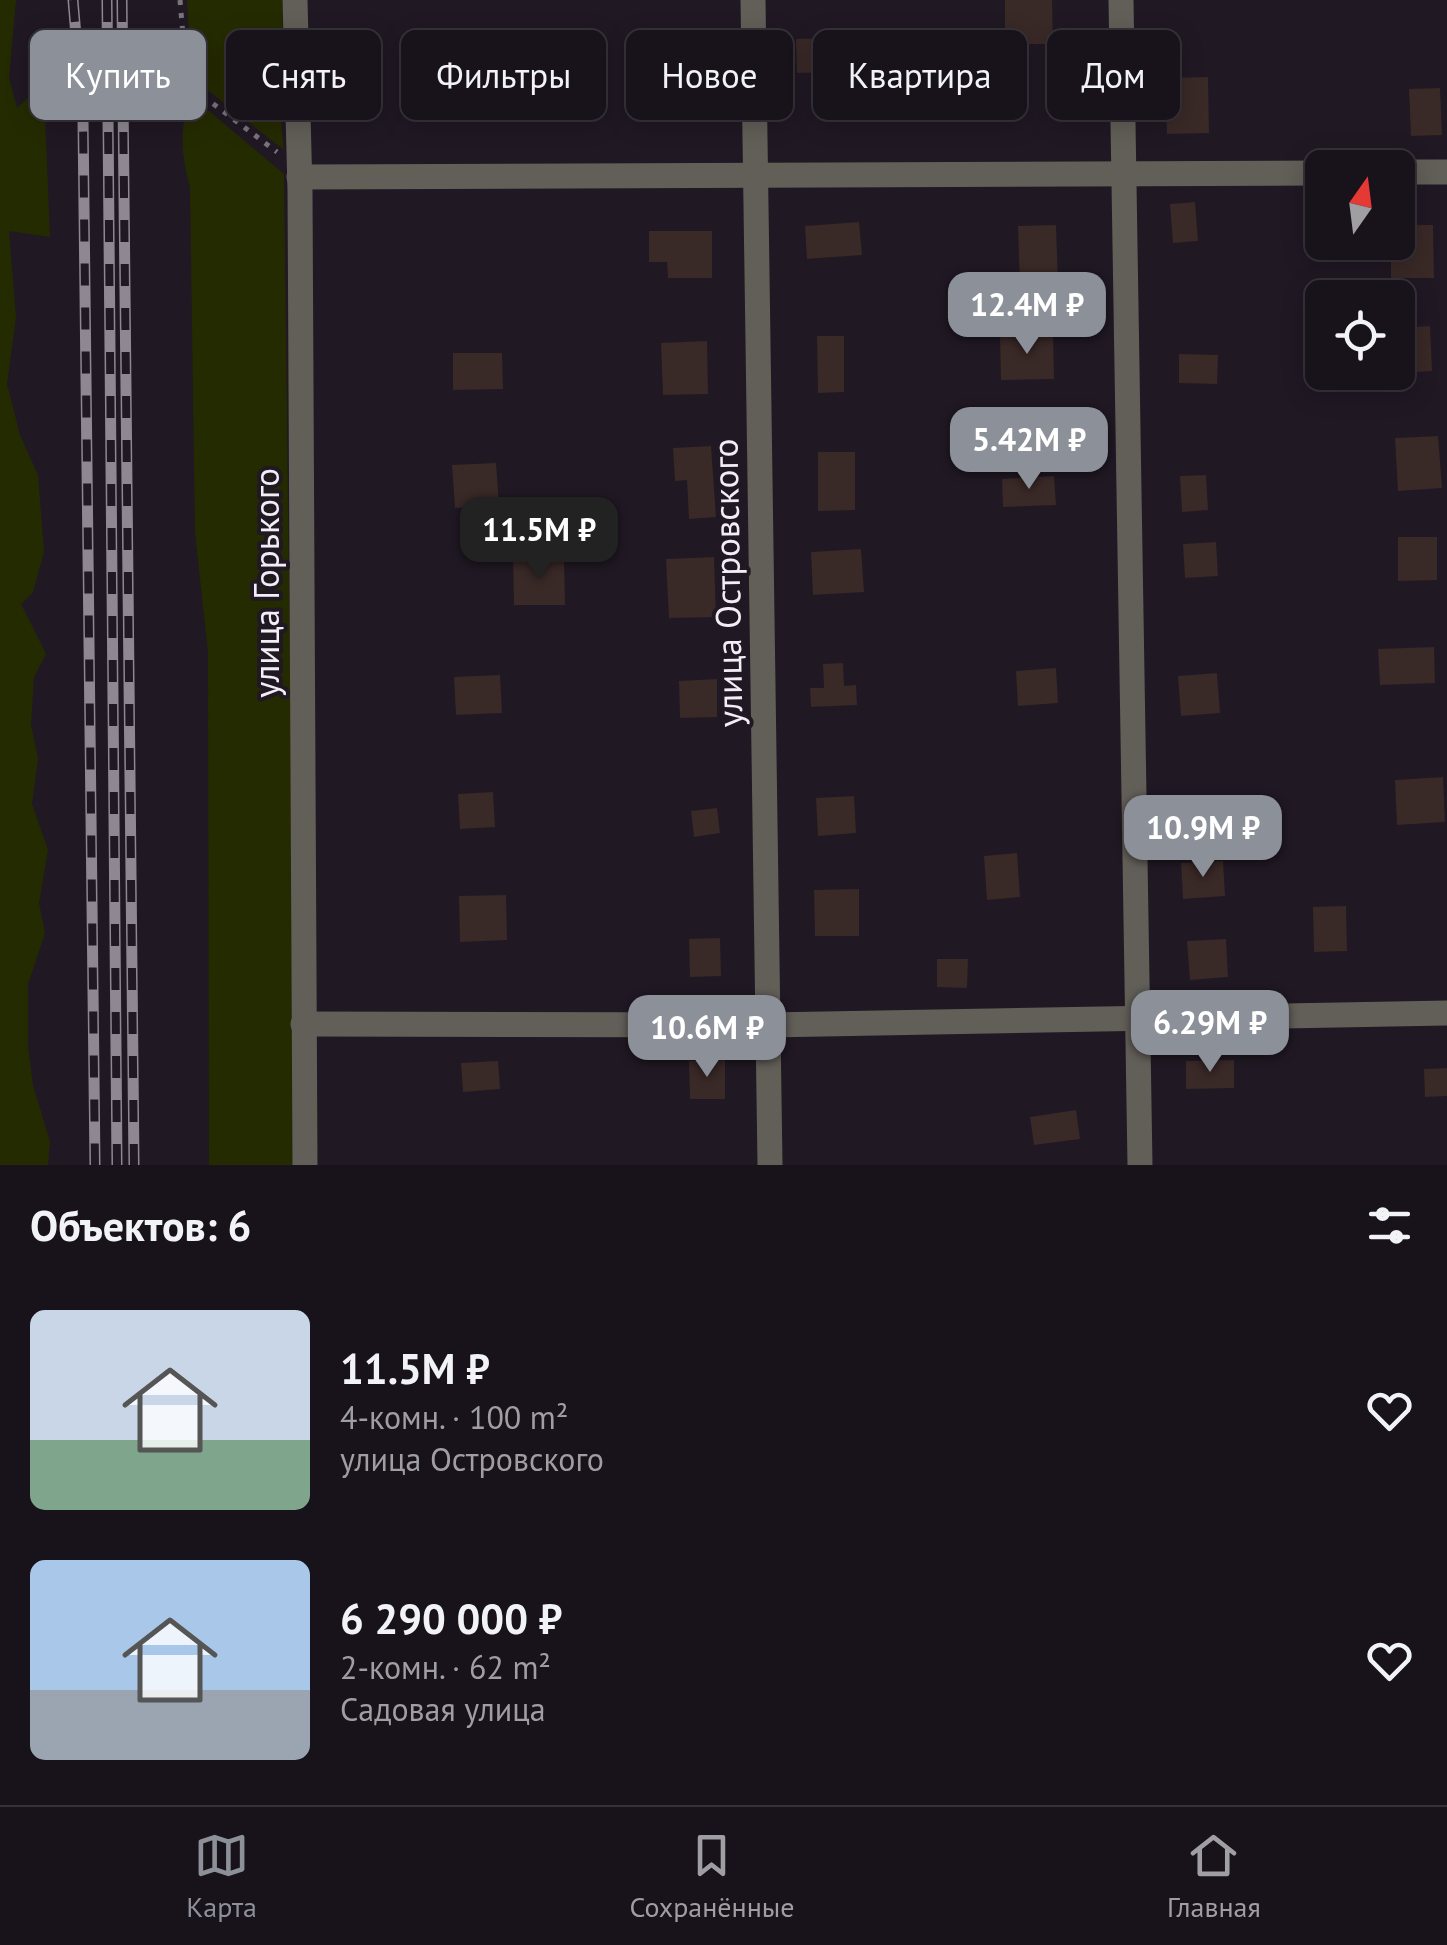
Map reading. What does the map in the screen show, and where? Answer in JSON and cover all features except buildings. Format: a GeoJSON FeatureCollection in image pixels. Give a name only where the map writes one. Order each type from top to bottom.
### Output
{"type":"FeatureCollection","features":[{"type":"Feature","properties":{"kind":"street","name":"улица Горького"},"geometry":{"type":"LineString","coordinates":[[294,0],[299,177],[304,1165]]}},
{"type":"Feature","properties":{"kind":"street","name":"улица Островского"},"geometry":{"type":"LineString","coordinates":[[753,0],[770,1165]]}},
{"type":"Feature","properties":{"kind":"street"},"geometry":{"type":"LineString","coordinates":[[1120,0],[1140,1165]]}},
{"type":"Feature","properties":{"kind":"street"},"geometry":{"type":"LineString","coordinates":[[1415,172],[1447,172]]}},
{"type":"Feature","properties":{"kind":"street"},"geometry":{"type":"LineString","coordinates":[[299,177],[1305,173]]}},
{"type":"Feature","properties":{"kind":"street"},"geometry":{"type":"LineString","coordinates":[[303,1024],[768,1024],[1447,1012]]}},
{"type":"Feature","properties":{"kind":"path"},"geometry":{"type":"LineString","coordinates":[[180,0],[187,84],[277,153],[299,177]]}},
{"type":"Feature","properties":{"kind":"green space"},"geometry":{"type":"Polygon","coordinates":[[[0,0],[16,0],[9,78],[17,108],[30,96],[30,120],[45,120],[50,237],[9,231],[16,317],[7,384],[20,435],[38,475],[44,552],[33,592],[21,604],[46,654],[34,677],[31,725],[38,758],[32,804],[48,850],[39,903],[45,933],[28,984],[28,1046],[33,1085],[50,1142],[48,1165],[0,1165],[0,0]]]}},
{"type":"Feature","properties":{"kind":"green space"},"geometry":{"type":"Polygon","coordinates":[[[187,0],[282,0],[283,30],[226,30],[226,105],[206,89],[206,30],[189,30],[187,0]]]}},
{"type":"Feature","properties":{"kind":"green space"},"geometry":{"type":"Polygon","coordinates":[[[206,109],[284,174],[296,1165],[209,1165],[208,652],[195,533],[190,187],[183,142],[185,120],[206,120],[206,109]]]}},
{"type":"Feature","properties":{"kind":"green space"},"geometry":{"type":"Polygon","coordinates":[[[246,120],[280,120],[284,150],[246,120]]]}},
{"type":"Feature","properties":{"kind":"railway"},"geometry":{"type":"LineString","coordinates":[[73,0],[83,119],[95,1165]]}},
{"type":"Feature","properties":{"kind":"railway"},"geometry":{"type":"LineString","coordinates":[[107,0],[117,1165]]}},
{"type":"Feature","properties":{"kind":"railway"},"geometry":{"type":"LineString","coordinates":[[122,0],[134,1165]]}}]}
